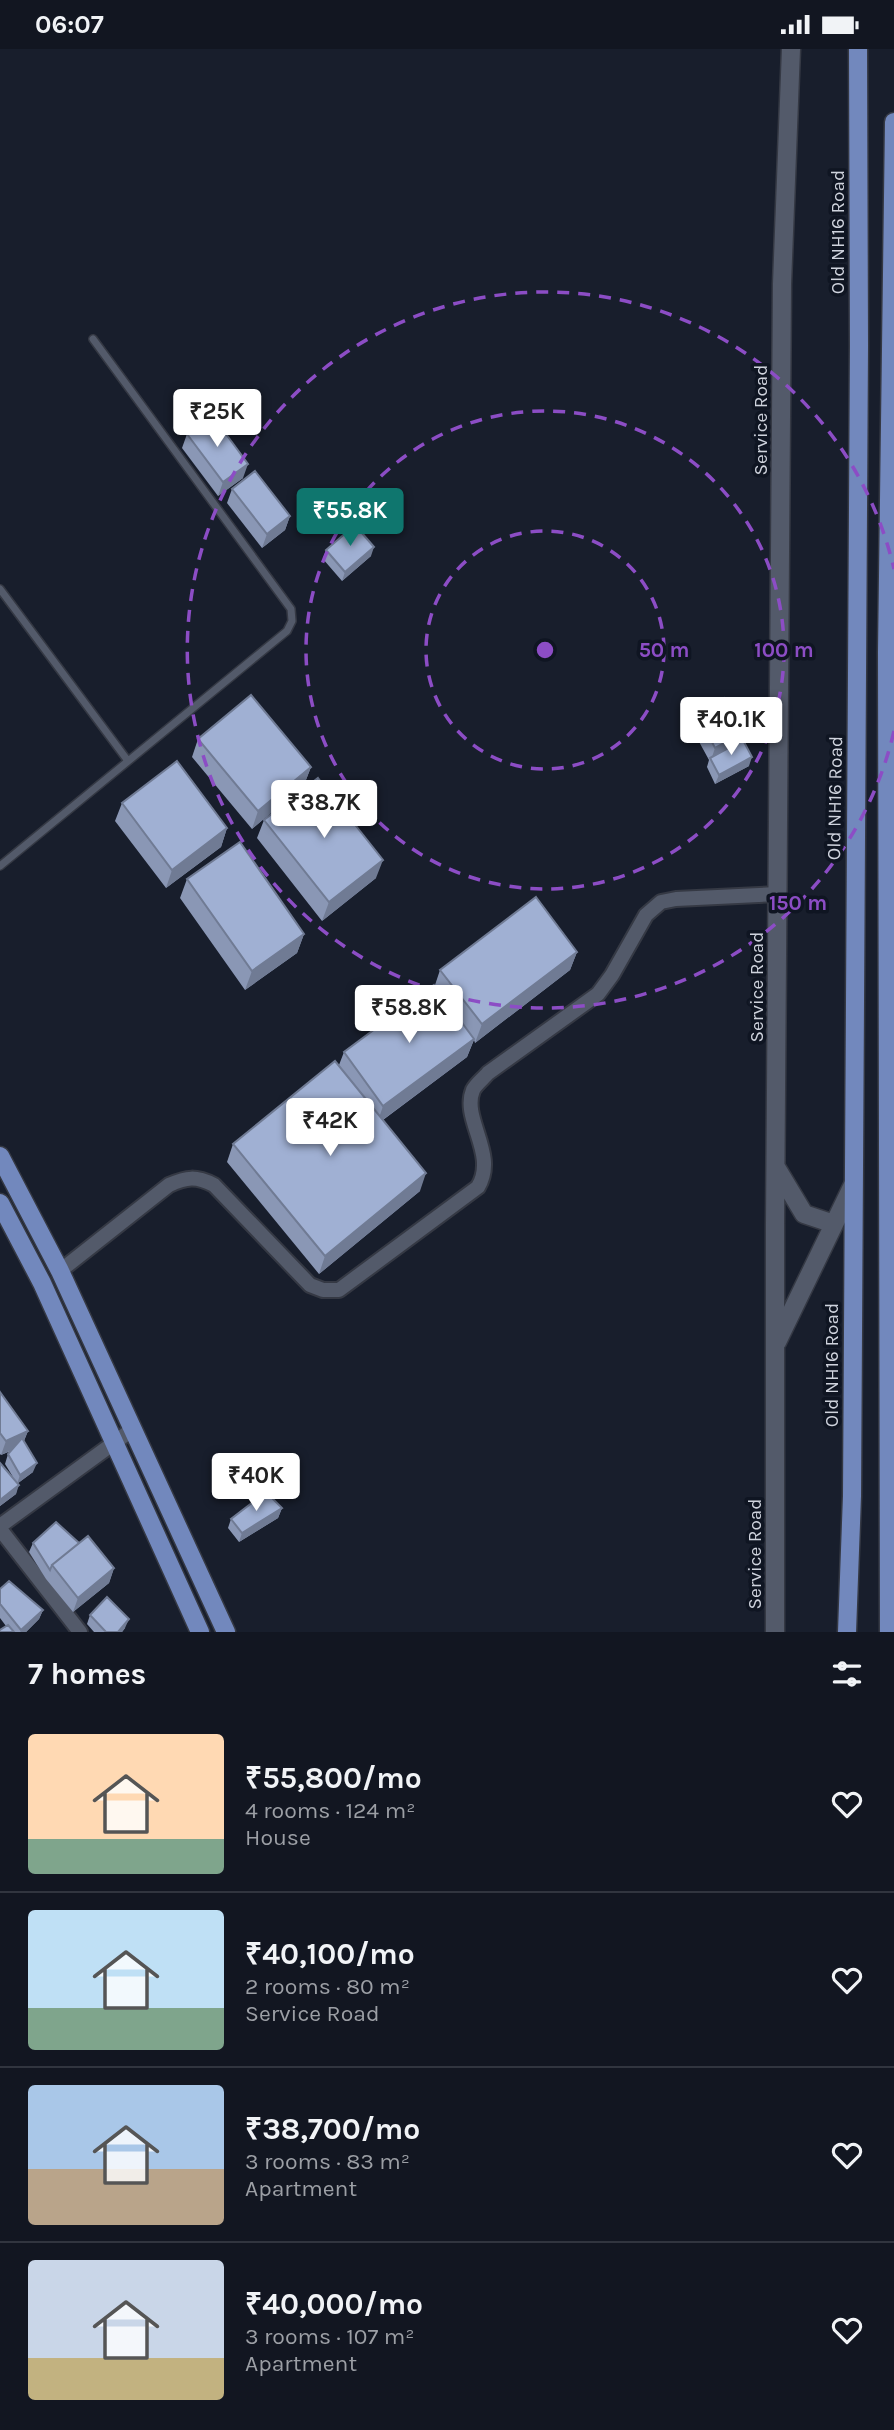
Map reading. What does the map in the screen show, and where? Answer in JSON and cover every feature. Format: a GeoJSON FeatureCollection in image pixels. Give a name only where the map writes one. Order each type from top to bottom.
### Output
{"type":"FeatureCollection","features":[{"type":"Feature","properties":{"kind":"main road","name":"Old NH16 Road"},"geometry":{"type":"LineString","coordinates":[[848,1632],[852,1496],[859,359],[858,49]]}},
{"type":"Feature","properties":{"kind":"main road"},"geometry":{"type":"LineString","coordinates":[[889,1632],[887,652],[894,122]]}},
{"type":"Feature","properties":{"kind":"main road"},"geometry":{"type":"LineString","coordinates":[[0,1156],[60,1271],[226,1632]]}},
{"type":"Feature","properties":{"kind":"main road"},"geometry":{"type":"LineString","coordinates":[[0,1203],[43,1283],[200,1632]]}},
{"type":"Feature","properties":{"kind":"street","name":"Service Road"},"geometry":{"type":"LineString","coordinates":[[775,1632],[775,1165],[782,284],[791,49]]}},
{"type":"Feature","properties":{"kind":"street"},"geometry":{"type":"LineString","coordinates":[[60,1271],[169,1185],[187,1178],[201,1178],[214,1185],[310,1285],[323,1290],[339,1290],[478,1187],[484,1177],[485,1161],[472,1105],[473,1090],[488,1073],[598,994],[646,915],[661,902],[676,899],[778,894]]}},
{"type":"Feature","properties":{"kind":"street"},"geometry":{"type":"LineString","coordinates":[[775,1165],[804,1214],[834,1224]]}},
{"type":"Feature","properties":{"kind":"street"},"geometry":{"type":"LineString","coordinates":[[775,1345],[853,1185]]}},
{"type":"Feature","properties":{"kind":"street"},"geometry":{"type":"LineString","coordinates":[[80,1632],[0,1528],[133,1429]]}},
{"type":"Feature","properties":{"kind":"lane"},"geometry":{"type":"LineString","coordinates":[[0,866],[287,631],[292,621],[290,609],[93,339]]}},
{"type":"Feature","properties":{"kind":"lane"},"geometry":{"type":"LineString","coordinates":[[0,589],[128,761]]}},
{"type":"Feature","properties":{"kind":"building"},"geometry":{"type":"Polygon","coordinates":[[[212,415],[248,464],[223,482],[187,434],[212,415]]]}},
{"type":"Feature","properties":{"kind":"building"},"geometry":{"type":"Polygon","coordinates":[[[255,471],[290,516],[267,534],[232,489],[255,471]]]}},
{"type":"Feature","properties":{"kind":"building"},"geometry":{"type":"Polygon","coordinates":[[[355,525],[374,547],[345,572],[326,550],[355,525]]]}},
{"type":"Feature","properties":{"kind":"building"},"geometry":{"type":"Polygon","coordinates":[[[251,695],[311,767],[258,811],[198,739],[251,695]]]}},
{"type":"Feature","properties":{"kind":"building"},"geometry":{"type":"Polygon","coordinates":[[[724,698],[743,733],[715,748],[697,713],[724,698]]]}},
{"type":"Feature","properties":{"kind":"building"},"geometry":{"type":"Polygon","coordinates":[[[743,740],[752,757],[719,775],[710,758],[743,740]]]}},
{"type":"Feature","properties":{"kind":"building"},"geometry":{"type":"Polygon","coordinates":[[[177,761],[227,828],[172,870],[122,803],[177,761]]]}},
{"type":"Feature","properties":{"kind":"building"},"geometry":{"type":"Polygon","coordinates":[[[318,778],[383,860],[329,902],[264,820],[318,778]]]}},
{"type":"Feature","properties":{"kind":"building"},"geometry":{"type":"Polygon","coordinates":[[[240,842],[304,934],[252,971],[187,879],[240,842]]]}},
{"type":"Feature","properties":{"kind":"building"},"geometry":{"type":"Polygon","coordinates":[[[536,897],[577,952],[482,1024],[440,970],[536,897]]]}},
{"type":"Feature","properties":{"kind":"building"},"geometry":{"type":"Polygon","coordinates":[[[434,985],[474,1039],[383,1106],[344,1052],[434,985]]]}},
{"type":"Feature","properties":{"kind":"building"},"geometry":{"type":"Polygon","coordinates":[[[335,1061],[426,1173],[325,1256],[233,1144],[335,1061]]]}},
{"type":"Feature","properties":{"kind":"building"},"geometry":{"type":"Polygon","coordinates":[[[0,1392],[28,1431],[6,1441],[0,1433],[0,1392]]]}},
{"type":"Feature","properties":{"kind":"building"},"geometry":{"type":"Polygon","coordinates":[[[22,1438],[37,1463],[20,1475],[8,1454],[22,1438]]]}},
{"type":"Feature","properties":{"kind":"building"},"geometry":{"type":"Polygon","coordinates":[[[0,1463],[19,1485],[0,1500],[0,1463]]]}},
{"type":"Feature","properties":{"kind":"building"},"geometry":{"type":"Polygon","coordinates":[[[266,1492],[282,1508],[242,1533],[231,1519],[266,1492]]]}},
{"type":"Feature","properties":{"kind":"building"},"geometry":{"type":"Polygon","coordinates":[[[56,1522],[79,1543],[52,1565],[50,1570],[33,1543],[56,1522]]]}},
{"type":"Feature","properties":{"kind":"building"},"geometry":{"type":"Polygon","coordinates":[[[88,1536],[114,1568],[78,1598],[52,1565],[88,1536]]]}},
{"type":"Feature","properties":{"kind":"building"},"geometry":{"type":"Polygon","coordinates":[[[9,1581],[43,1610],[21,1630],[0,1604],[0,1589],[9,1581]]]}},
{"type":"Feature","properties":{"kind":"building"},"geometry":{"type":"Polygon","coordinates":[[[107,1597],[129,1619],[118,1632],[106,1632],[90,1615],[107,1597]]]}},
{"type":"Feature","properties":{"kind":"building"},"geometry":{"type":"Polygon","coordinates":[[[8,1625],[14,1632],[0,1632],[0,1630],[8,1625]]]}}]}
